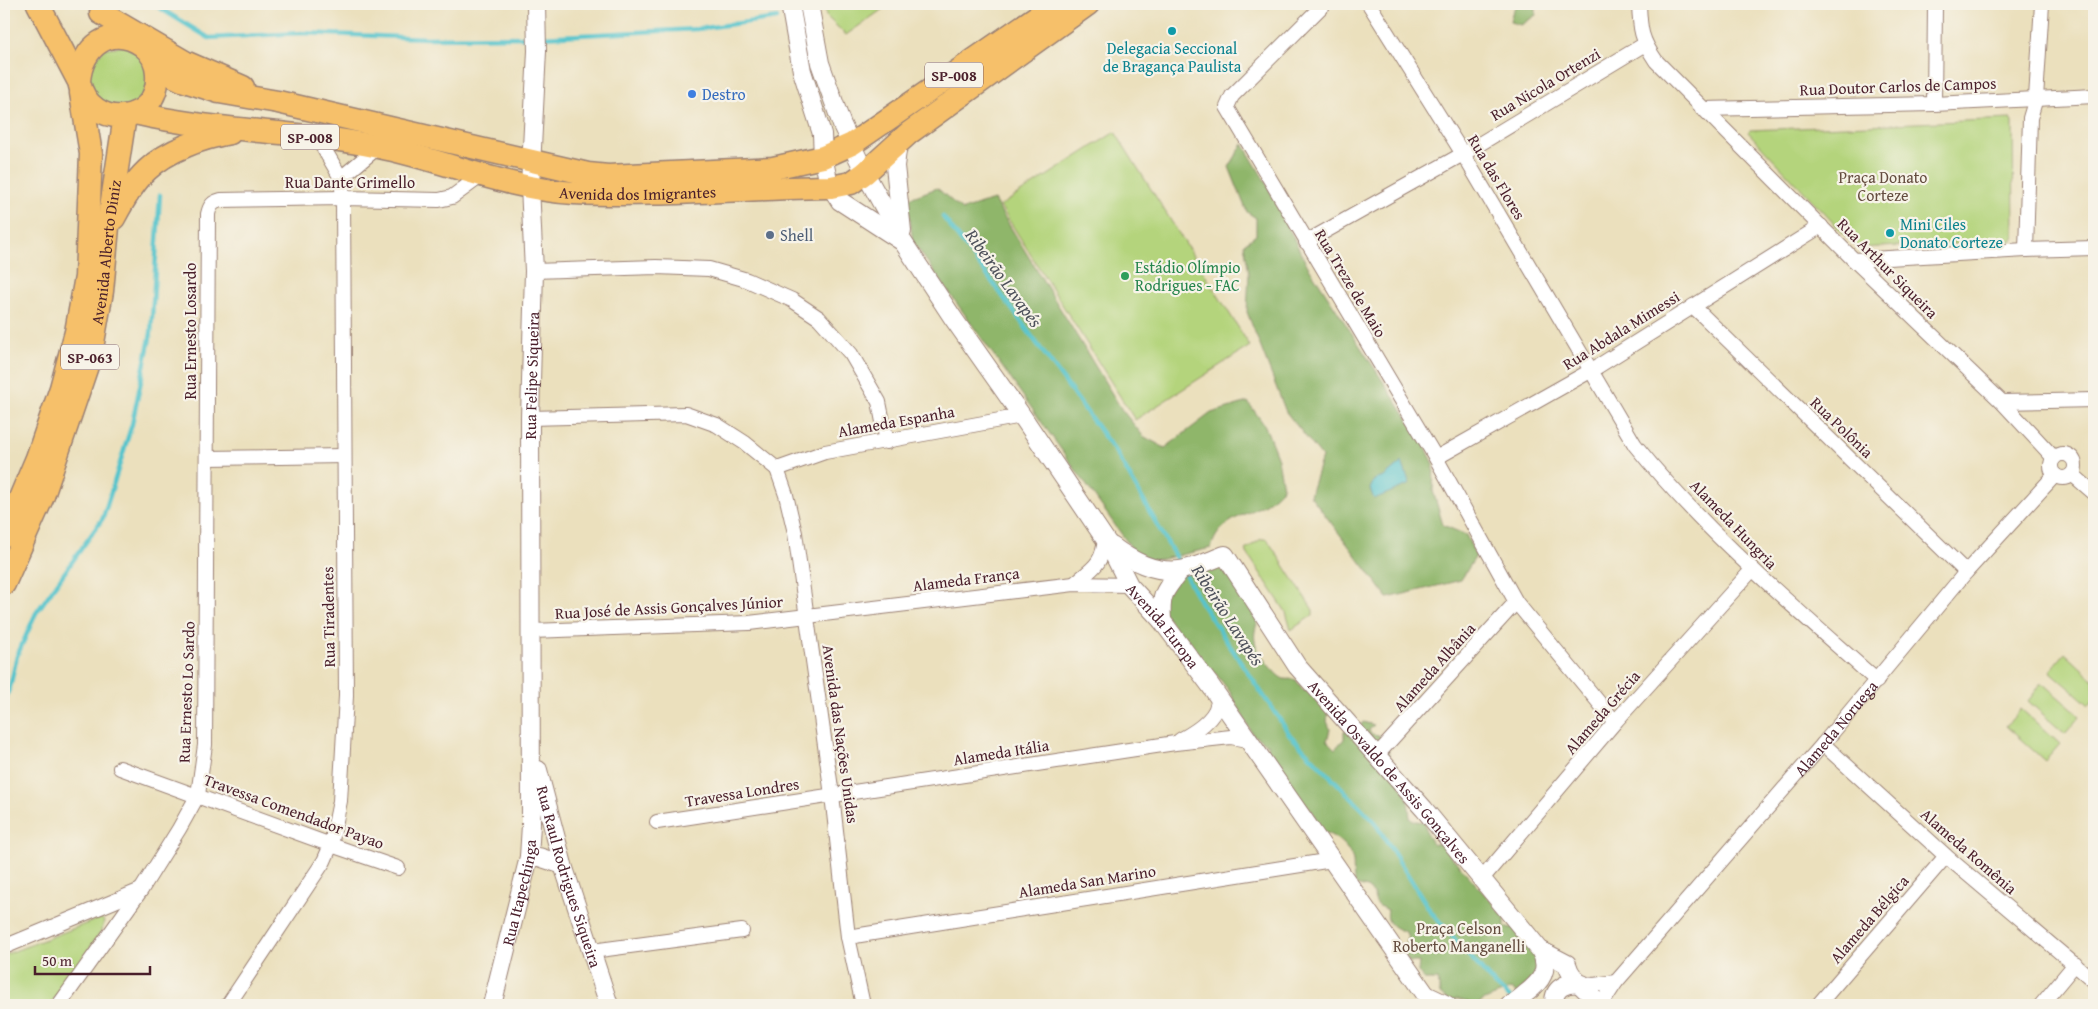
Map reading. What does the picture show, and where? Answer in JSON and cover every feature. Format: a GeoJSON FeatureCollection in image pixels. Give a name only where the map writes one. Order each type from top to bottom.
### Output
{"type":"FeatureCollection","features":[{"type":"Feature","properties":{"kind":"main road","name":"Avenida dos Imigrantes"},"geometry":{"type":"LineString","coordinates":[[38,4],[88,104],[99,112],[112,117],[130,115],[173,122],[253,129],[378,146],[482,175],[572,193],[649,194],[831,188],[851,182],[866,173],[898,143],[1088,4]]}},
{"type":"Feature","properties":{"kind":"main road","name":"Avenida dos Imigrantes"},"geometry":{"type":"LineString","coordinates":[[275,102],[588,174],[608,176],[762,170],[823,157],[852,144],[1055,4]]}},
{"type":"Feature","properties":{"kind":"main road"},"geometry":{"type":"LineString","coordinates":[[96,9],[120,38]]}},
{"type":"Feature","properties":{"kind":"main road"},"geometry":{"type":"LineString","coordinates":[[96,9],[185,62],[275,102]]}},
{"type":"Feature","properties":{"kind":"main road"},"geometry":{"type":"LineString","coordinates":[[80,87],[82,62],[94,45],[106,39],[120,38],[132,40],[144,46],[152,56],[157,68],[158,81],[154,94],[146,105],[130,115]]}},
{"type":"Feature","properties":{"kind":"main road","name":"SP-008"},"geometry":{"type":"LineString","coordinates":[[157,68],[182,80],[218,92],[275,102]]}},
{"type":"Feature","properties":{"kind":"main road","name":"Avenida Alberto Diniz"},"geometry":{"type":"LineString","coordinates":[[4,536],[40,450],[61,388],[76,332],[86,277],[91,154],[80,87]]}},
{"type":"Feature","properties":{"kind":"main road","name":"Avenida Alberto Diniz"},"geometry":{"type":"LineString","coordinates":[[4,584],[43,496],[91,354],[102,291],[108,227],[130,115]]}},
{"type":"Feature","properties":{"kind":"main road","name":"SP-063"},"geometry":{"type":"LineString","coordinates":[[108,227],[128,194],[147,170],[171,154],[200,141],[253,129]]}},
{"type":"Feature","properties":{"kind":"street"},"geometry":{"type":"LineString","coordinates":[[790,4],[802,71],[822,134],[823,157],[831,188]]}},
{"type":"Feature","properties":{"kind":"street","name":"Avenida Europa"},"geometry":{"type":"LineString","coordinates":[[809,4],[820,63],[842,125],[903,242],[952,318],[1022,416],[1107,541],[1130,585],[1162,621],[1218,698],[1429,1000]]}},
{"type":"Feature","properties":{"kind":"street","name":"Rua Treze de Maio"},"geometry":{"type":"LineString","coordinates":[[1324,4],[1232,96],[1227,108],[1436,458],[1516,602],[1615,722]]}},
{"type":"Feature","properties":{"kind":"street","name":"Rua das Flores"},"geometry":{"type":"LineString","coordinates":[[1368,4],[1463,154],[1592,370]]}},
{"type":"Feature","properties":{"kind":"street","name":"Rua Arthur Siqueira"},"geometry":{"type":"LineString","coordinates":[[1639,4],[1640,24],[1645,44],[1656,60],[1702,109],[1854,260],[2002,402],[2054,458]]}},
{"type":"Feature","properties":{"kind":"street"},"geometry":{"type":"LineString","coordinates":[[1934,104],[1935,4]]}},
{"type":"Feature","properties":{"kind":"street"},"geometry":{"type":"LineString","coordinates":[[2026,250],[2030,118],[2036,98],[2042,4]]}},
{"type":"Feature","properties":{"kind":"street","name":"Rua Felipe Siqueira"},"geometry":{"type":"LineString","coordinates":[[532,748],[530,418],[534,271],[530,186],[537,50],[536,12]]}},
{"type":"Feature","properties":{"kind":"street","name":"Rua Nicola Ortenzi"},"geometry":{"type":"LineString","coordinates":[[1306,242],[1463,154],[1645,44]]}},
{"type":"Feature","properties":{"kind":"street","name":"Rua Doutor Carlos de Campos"},"geometry":{"type":"LineString","coordinates":[[1702,109],[1934,104],[2094,96]]}},
{"type":"Feature","properties":{"kind":"street"},"geometry":{"type":"LineString","coordinates":[[317,138],[341,178],[378,146]]}},
{"type":"Feature","properties":{"kind":"street","name":"Avenida Europa"},"geometry":{"type":"LineString","coordinates":[[898,143],[895,166],[903,242]]}},
{"type":"Feature","properties":{"kind":"street","name":"Rua Dante Grimello"},"geometry":{"type":"LineString","coordinates":[[212,204],[221,200],[343,198],[439,200],[452,197],[482,175]]}},
{"type":"Feature","properties":{"kind":"street","name":"Rua Tiradentes"},"geometry":{"type":"LineString","coordinates":[[228,1005],[312,881],[331,845],[340,801],[346,705],[343,198],[341,178]]}},
{"type":"Feature","properties":{"kind":"street","name":"Avenida Europa"},"geometry":{"type":"LineString","coordinates":[[831,188],[840,201],[903,242]]}},
{"type":"Feature","properties":{"kind":"street","name":"Rua Ernesto Losardo"},"geometry":{"type":"LineString","coordinates":[[207,458],[208,214],[212,204]]}},
{"type":"Feature","properties":{"kind":"street","name":"Rua Abdala Mimessi"},"geometry":{"type":"LineString","coordinates":[[1436,458],[1592,370],[1821,226]]}},
{"type":"Feature","properties":{"kind":"street"},"geometry":{"type":"LineString","coordinates":[[1854,260],[2094,248]]}},
{"type":"Feature","properties":{"kind":"street"},"geometry":{"type":"LineString","coordinates":[[534,271],[656,267],[709,269],[747,280],[792,300],[819,318],[851,354],[879,402],[887,442]]}},
{"type":"Feature","properties":{"kind":"street","name":"Rua Polônia"},"geometry":{"type":"LineString","coordinates":[[1693,306],[1966,572]]}},
{"type":"Feature","properties":{"kind":"street","name":"Alameda Hungria"},"geometry":{"type":"LineString","coordinates":[[1592,370],[1641,451],[1752,570],[1877,681]]}},
{"type":"Feature","properties":{"kind":"street"},"geometry":{"type":"LineString","coordinates":[[2002,402],[2094,400]]}},
{"type":"Feature","properties":{"kind":"street"},"geometry":{"type":"LineString","coordinates":[[530,418],[686,414],[717,425],[745,442],[778,469]]}},
{"type":"Feature","properties":{"kind":"street","name":"Alameda Espanha"},"geometry":{"type":"LineString","coordinates":[[778,469],[825,452],[1022,416]]}},
{"type":"Feature","properties":{"kind":"street"},"geometry":{"type":"LineString","coordinates":[[2062,454],[2070,456],[2075,462],[2072,474],[2065,478],[2055,475],[2051,468],[2054,458],[2062,454]]}},
{"type":"Feature","properties":{"kind":"street"},"geometry":{"type":"LineString","coordinates":[[207,458],[344,456]]}},
{"type":"Feature","properties":{"kind":"street","name":"Rua Ernesto Lo Sardo"},"geometry":{"type":"LineString","coordinates":[[59,1005],[141,890],[198,795],[205,745],[207,458]]}},
{"type":"Feature","properties":{"kind":"street","name":"Avenida das Nações Unidas"},"geometry":{"type":"LineString","coordinates":[[778,469],[795,533],[832,795],[848,937],[864,1005]]}},
{"type":"Feature","properties":{"kind":"street"},"geometry":{"type":"LineString","coordinates":[[2072,474],[2094,493]]}},
{"type":"Feature","properties":{"kind":"street","name":"Alameda Noruega"},"geometry":{"type":"LineString","coordinates":[[1596,1004],[1605,999],[1616,982],[1877,681],[1966,572],[2055,475]]}},
{"type":"Feature","properties":{"kind":"street"},"geometry":{"type":"LineString","coordinates":[[1074,584],[1100,560],[1104,554],[1107,541],[1134,562],[1159,569],[1181,570]]}},
{"type":"Feature","properties":{"kind":"street","name":"Avenida Osvaldo de Assis Gonçalves"},"geometry":{"type":"LineString","coordinates":[[1181,570],[1225,555],[1297,666],[1377,756],[1540,950],[1566,964],[1569,974],[1582,984],[1596,1004]]}},
{"type":"Feature","properties":{"kind":"street"},"geometry":{"type":"LineString","coordinates":[[1162,621],[1161,602],[1163,595],[1181,570]]}},
{"type":"Feature","properties":{"kind":"street","name":"Alameda Grécia"},"geometry":{"type":"LineString","coordinates":[[1481,880],[1615,722],[1752,570]]}},
{"type":"Feature","properties":{"kind":"street","name":"Alameda França"},"geometry":{"type":"LineString","coordinates":[[808,616],[1074,584],[1130,585]]}},
{"type":"Feature","properties":{"kind":"street","name":"Alameda Albânia"},"geometry":{"type":"LineString","coordinates":[[1377,756],[1516,602]]}},
{"type":"Feature","properties":{"kind":"street","name":"Rua José de Assis Gonçalves Júnior"},"geometry":{"type":"LineString","coordinates":[[532,632],[724,624],[808,616]]}},
{"type":"Feature","properties":{"kind":"street","name":"Alameda Itália"},"geometry":{"type":"LineString","coordinates":[[1175,742],[1191,734],[1206,722],[1216,708],[1218,698]]}},
{"type":"Feature","properties":{"kind":"street","name":"Alameda Itália"},"geometry":{"type":"LineString","coordinates":[[832,795],[1175,742],[1231,737],[1247,740]]}},
{"type":"Feature","properties":{"kind":"street","name":"Alameda Romênia"},"geometry":{"type":"LineString","coordinates":[[1823,744],[1946,856],[2094,981]]}},
{"type":"Feature","properties":{"kind":"street","name":"Rua Itapechinga"},"geometry":{"type":"LineString","coordinates":[[492,1005],[529,857],[532,748]]}},
{"type":"Feature","properties":{"kind":"street","name":"Rua Raul Rodrigues Siqueira"},"geometry":{"type":"LineString","coordinates":[[532,748],[563,865],[608,1005]]}},
{"type":"Feature","properties":{"kind":"street","name":"Travessa Comendador Payao"},"geometry":{"type":"LineString","coordinates":[[120,768],[398,868]]}},
{"type":"Feature","properties":{"kind":"street","name":"Travessa Londres"},"geometry":{"type":"LineString","coordinates":[[657,822],[832,795]]}},
{"type":"Feature","properties":{"kind":"street","name":"Alameda Bélgica"},"geometry":{"type":"LineString","coordinates":[[1818,1005],[1946,856]]}},
{"type":"Feature","properties":{"kind":"street"},"geometry":{"type":"LineString","coordinates":[[529,857],[539,857],[563,865]]}},
{"type":"Feature","properties":{"kind":"street","name":"Alameda San Marino"},"geometry":{"type":"LineString","coordinates":[[848,937],[1332,860]]}},
{"type":"Feature","properties":{"kind":"street"},"geometry":{"type":"LineString","coordinates":[[4,947],[141,890]]}},
{"type":"Feature","properties":{"kind":"street"},"geometry":{"type":"LineString","coordinates":[[592,951],[742,931]]}},
{"type":"Feature","properties":{"kind":"street"},"geometry":{"type":"LineString","coordinates":[[1516,1003],[1544,974],[1546,964],[1540,950]]}},
{"type":"Feature","properties":{"kind":"street"},"geometry":{"type":"LineString","coordinates":[[2041,1005],[2075,964]]}},
{"type":"Feature","properties":{"kind":"street"},"geometry":{"type":"LineString","coordinates":[[1554,1005],[1554,995],[1557,990],[1569,983],[1594,985],[1616,982]]}},
{"type":"Feature","properties":{"kind":"street"},"geometry":{"type":"LineString","coordinates":[[1429,1000],[1447,1005]]}},
{"type":"Feature","properties":{"kind":"green space"},"geometry":{"type":"Polygon","coordinates":[[[825,4],[890,4],[846,35],[826,16],[825,4]]]}},
{"type":"Feature","properties":{"kind":"green space"},"geometry":{"type":"Polygon","coordinates":[[[1519,4],[1533,4],[1536,8],[1536,15],[1521,25],[1510,22],[1513,10],[1519,4]]]}},
{"type":"Feature","properties":{"kind":"green space"},"geometry":{"type":"Polygon","coordinates":[[[125,46],[142,56],[149,84],[139,101],[121,109],[94,98],[87,70],[105,48],[125,46]]]}},
{"type":"Feature","properties":{"kind":"green space","name":"Praça Donato Corteze"},"geometry":{"type":"Polygon","coordinates":[[[2011,119],[2013,122],[2014,237],[2011,241],[1857,248],[1748,132],[1750,130],[2011,119]]]}},
{"type":"Feature","properties":{"kind":"green space","name":"Estádio Olímpio Rodrigues - FAC"},"geometry":{"type":"Polygon","coordinates":[[[1115,132],[1250,346],[1135,420],[1000,206],[1115,132]]]}},
{"type":"Feature","properties":{"kind":"green space"},"geometry":{"type":"Polygon","coordinates":[[[1243,144],[1265,181],[1306,263],[1425,446],[1434,464],[1433,491],[1443,525],[1466,535],[1476,556],[1461,580],[1388,598],[1310,495],[1322,457],[1286,412],[1247,312],[1249,273],[1244,244],[1256,235],[1256,218],[1247,212],[1229,167],[1243,144]]]}},
{"type":"Feature","properties":{"kind":"green space"},"geometry":{"type":"Polygon","coordinates":[[[937,188],[962,210],[994,200],[1122,410],[1143,436],[1165,448],[1211,413],[1248,402],[1265,426],[1278,459],[1283,488],[1265,504],[1232,520],[1226,525],[1220,531],[1211,548],[1163,559],[1147,560],[1135,553],[913,242],[907,199],[937,188]]]}},
{"type":"Feature","properties":{"kind":"green space"},"geometry":{"type":"Polygon","coordinates":[[[1261,539],[1267,539],[1313,610],[1313,615],[1291,630],[1286,612],[1245,550],[1261,539]]]}},
{"type":"Feature","properties":{"kind":"green space","name":"Praça Celson Roberto Manganelli"},"geometry":{"type":"Polygon","coordinates":[[[1231,564],[1258,621],[1255,630],[1257,649],[1272,669],[1281,677],[1296,680],[1304,691],[1313,689],[1332,711],[1328,714],[1327,721],[1330,729],[1327,741],[1335,749],[1344,739],[1344,732],[1361,725],[1363,722],[1374,725],[1369,729],[1370,733],[1382,737],[1387,742],[1389,750],[1388,761],[1408,800],[1410,818],[1415,821],[1425,822],[1427,836],[1434,844],[1444,843],[1451,847],[1450,855],[1505,917],[1505,927],[1514,928],[1548,962],[1517,994],[1511,989],[1484,1000],[1477,1005],[1457,999],[1450,1002],[1440,994],[1438,980],[1424,980],[1418,972],[1419,962],[1409,962],[1403,951],[1408,939],[1406,932],[1391,925],[1387,915],[1388,910],[1378,905],[1374,894],[1367,888],[1356,885],[1352,856],[1349,851],[1336,838],[1321,832],[1313,812],[1305,803],[1299,800],[1288,783],[1290,780],[1284,771],[1276,766],[1263,750],[1268,748],[1269,745],[1253,735],[1230,692],[1216,674],[1200,663],[1155,600],[1160,585],[1170,573],[1231,564]]]}},
{"type":"Feature","properties":{"kind":"green space"},"geometry":{"type":"Polygon","coordinates":[[[2065,653],[2094,680],[2094,698],[2089,705],[2050,671],[2065,653]]]}},
{"type":"Feature","properties":{"kind":"green space"},"geometry":{"type":"Polygon","coordinates":[[[2042,683],[2080,716],[2065,734],[2028,701],[2042,683]]]}},
{"type":"Feature","properties":{"kind":"green space"},"geometry":{"type":"Polygon","coordinates":[[[2021,709],[2060,744],[2045,761],[2006,726],[2021,709]]]}},
{"type":"Feature","properties":{"kind":"green space"},"geometry":{"type":"Polygon","coordinates":[[[101,918],[104,921],[102,930],[50,1005],[4,1005],[4,955],[101,918]]]}},
{"type":"Feature","properties":{"kind":"water"},"geometry":{"type":"Polygon","coordinates":[[[1402,462],[1410,484],[1374,499],[1370,489],[1374,480],[1384,477],[1402,462]]]}},
{"type":"Feature","properties":{"kind":"waterway","name":"Ribeirão Lavapés"},"geometry":{"type":"LineString","coordinates":[[153,4],[209,38],[302,33],[426,38],[534,37]]}},
{"type":"Feature","properties":{"kind":"waterway","name":"Ribeirão Lavapés"},"geometry":{"type":"LineString","coordinates":[[541,37],[697,29],[777,18]]}},
{"type":"Feature","properties":{"kind":"waterway"},"geometry":{"type":"LineString","coordinates":[[4,702],[10,687],[17,656],[36,613],[103,518],[132,424],[151,333],[160,195]]}},
{"type":"Feature","properties":{"kind":"waterway","name":"Ribeirão Lavapés"},"geometry":{"type":"LineString","coordinates":[[943,217],[1117,454],[1180,565]]}},
{"type":"Feature","properties":{"kind":"waterway","name":"Ribeirão Lavapés"},"geometry":{"type":"LineString","coordinates":[[1185,574],[1201,603],[1290,735],[1374,821],[1431,912],[1496,986],[1513,1000]]}},
{"type":"Feature","properties":{"kind":"place","name":"Delegacia Seccional de Bragança Paulista"},"geometry":{"type":"Point","coordinates":[1172,31]}},
{"type":"Feature","properties":{"kind":"place","name":"Destro"},"geometry":{"type":"Point","coordinates":[692,94]}},
{"type":"Feature","properties":{"kind":"place","name":"Mini Ciles Donato Corteze"},"geometry":{"type":"Point","coordinates":[1890,233]}},
{"type":"Feature","properties":{"kind":"place","name":"Shell"},"geometry":{"type":"Point","coordinates":[770,235]}},
{"type":"Feature","properties":{"kind":"place","name":"Estádio Olímpio Rodrigues - FAC"},"geometry":{"type":"Point","coordinates":[1125,276]}}]}
